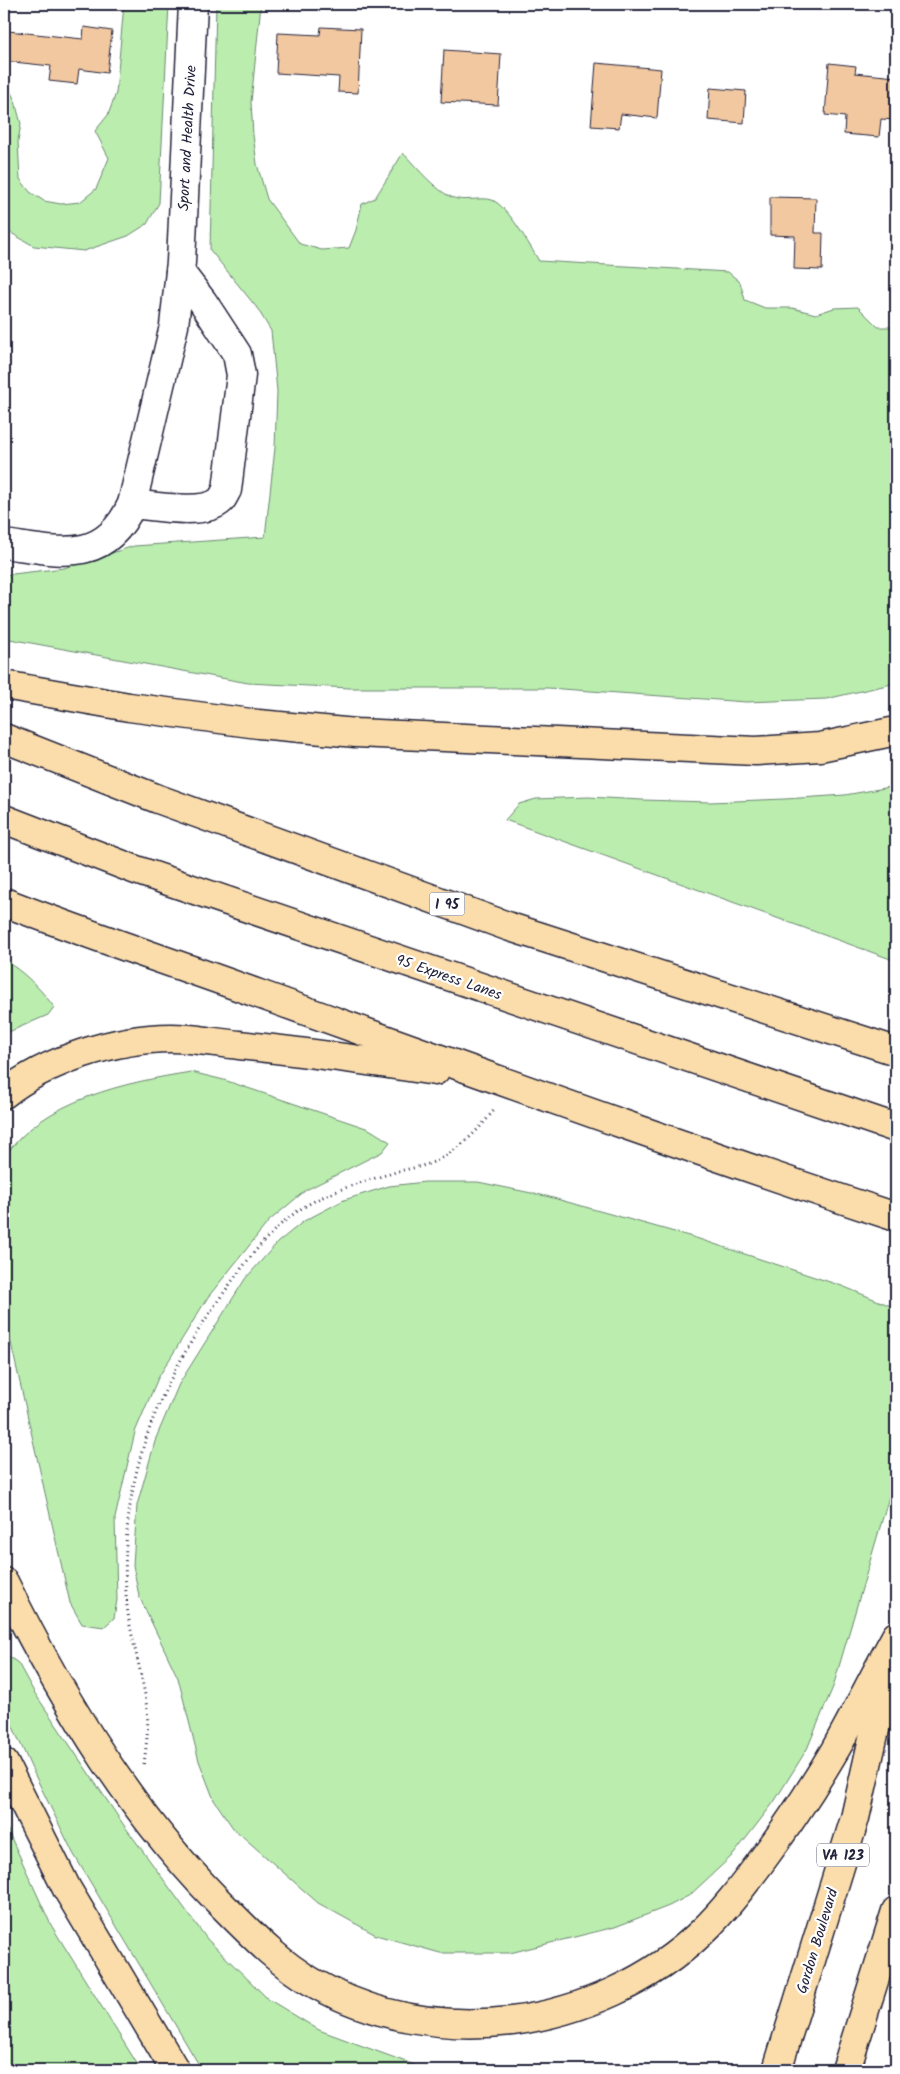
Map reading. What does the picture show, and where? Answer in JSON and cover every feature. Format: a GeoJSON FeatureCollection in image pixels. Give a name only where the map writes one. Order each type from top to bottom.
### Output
{"type":"FeatureCollection","features":[{"type":"Feature","properties":{"kind":"main road"},"geometry":{"type":"LineString","coordinates":[[4,685],[138,708],[258,724],[375,734],[756,752],[820,747],[896,731]]}},
{"type":"Feature","properties":{"kind":"main road","name":"I 95"},"geometry":{"type":"LineString","coordinates":[[4,738],[158,799],[510,927],[896,1051]]}},
{"type":"Feature","properties":{"kind":"main road","name":"95 Express Lanes"},"geometry":{"type":"LineString","coordinates":[[4,819],[136,870],[896,1128]]}},
{"type":"Feature","properties":{"kind":"main road"},"geometry":{"type":"LineString","coordinates":[[4,902],[60,924],[502,1082],[896,1217]]}},
{"type":"Feature","properties":{"kind":"main road"},"geometry":{"type":"LineString","coordinates":[[818,1027],[896,1046]]}},
{"type":"Feature","properties":{"kind":"main road"},"geometry":{"type":"LineString","coordinates":[[4,1094],[12,1087],[54,1065],[97,1049],[124,1043],[171,1038],[299,1051],[502,1082]]}},
{"type":"Feature","properties":{"kind":"main road"},"geometry":{"type":"LineString","coordinates":[[4,1582],[38,1651],[102,1757],[151,1826],[213,1897],[267,1950],[314,1983],[366,2007],[393,2015],[440,2023],[488,2024],[537,2017],[584,2004],[629,1984],[670,1958],[701,1934],[734,1898],[791,1822],[835,1750],[896,1636]]}},
{"type":"Feature","properties":{"kind":"main road","name":"Gordon Boulevard"},"geometry":{"type":"LineString","coordinates":[[776,2070],[855,1818],[896,1636]]}},
{"type":"Feature","properties":{"kind":"main road"},"geometry":{"type":"LineString","coordinates":[[4,1763],[67,1889],[175,2070]]}},
{"type":"Feature","properties":{"kind":"main road"},"geometry":{"type":"LineString","coordinates":[[846,2070],[896,1911]]}},
{"type":"Feature","properties":{"kind":"street","name":"Sport and Health Drive"},"geometry":{"type":"LineString","coordinates":[[4,544],[54,552],[77,551],[94,546],[109,536],[126,516],[132,504],[174,326],[180,272],[193,4]]}},
{"type":"Feature","properties":{"kind":"street"},"geometry":{"type":"LineString","coordinates":[[132,504],[197,509],[209,507],[221,500],[227,490],[241,375],[237,354],[203,302],[180,272]]}},
{"type":"Feature","properties":{"kind":"path"},"geometry":{"type":"LineString","coordinates":[[139,1809],[147,1737],[147,1712],[126,1598],[125,1559],[133,1481],[144,1440],[162,1397],[183,1356],[210,1311],[237,1274],[283,1222],[309,1203],[356,1184],[436,1161],[447,1155],[476,1131],[502,1082]]}},
{"type":"Feature","properties":{"kind":"green space"},"geometry":{"type":"Polygon","coordinates":[[[124,4],[169,4],[159,203],[147,224],[128,236],[84,251],[34,246],[4,229],[4,77],[15,101],[21,124],[18,141],[20,179],[30,192],[44,201],[61,204],[80,202],[96,189],[109,158],[95,131],[108,115],[116,93],[124,4]]]}},
{"type":"Feature","properties":{"kind":"green space"},"geometry":{"type":"Polygon","coordinates":[[[216,4],[261,4],[251,102],[257,164],[267,199],[300,244],[322,250],[349,248],[356,230],[362,204],[375,198],[403,153],[436,187],[451,197],[458,199],[489,199],[498,204],[512,218],[539,261],[728,272],[740,282],[745,300],[765,308],[792,308],[816,314],[834,308],[858,307],[878,327],[896,327],[896,683],[826,699],[746,702],[548,688],[350,688],[248,683],[4,638],[4,575],[64,568],[134,546],[265,537],[275,448],[277,391],[271,331],[257,308],[210,250],[216,4]]]}},
{"type":"Feature","properties":{"kind":"green space"},"geometry":{"type":"Polygon","coordinates":[[[896,786],[896,961],[505,820],[519,804],[536,799],[588,797],[710,802],[845,795],[896,786]]]}},
{"type":"Feature","properties":{"kind":"green space"},"geometry":{"type":"Polygon","coordinates":[[[4,960],[31,981],[54,1007],[48,1015],[4,1034],[4,960]]]}},
{"type":"Feature","properties":{"kind":"green space"},"geometry":{"type":"Polygon","coordinates":[[[191,1072],[224,1080],[369,1129],[390,1142],[382,1152],[306,1190],[269,1221],[208,1297],[158,1378],[135,1432],[115,1518],[117,1600],[114,1618],[104,1627],[82,1624],[70,1603],[8,1330],[4,1329],[4,1158],[20,1138],[40,1122],[63,1108],[113,1088],[191,1072]]]}},
{"type":"Feature","properties":{"kind":"green space"},"geometry":{"type":"Polygon","coordinates":[[[425,1182],[478,1182],[546,1196],[696,1238],[842,1286],[896,1308],[896,1473],[833,1687],[807,1749],[774,1802],[734,1854],[690,1895],[669,1906],[615,1927],[510,1953],[440,1953],[376,1935],[318,1903],[233,1828],[214,1800],[199,1761],[178,1678],[139,1596],[133,1565],[137,1505],[156,1438],[179,1384],[245,1279],[278,1242],[304,1221],[344,1200],[389,1186],[425,1182]]]}},
{"type":"Feature","properties":{"kind":"green space"},"geometry":{"type":"Polygon","coordinates":[[[7,1655],[18,1663],[34,1692],[123,1824],[207,1939],[268,1999],[319,2030],[428,2070],[202,2070],[73,1853],[31,1767],[4,1707],[4,1656],[7,1655]]]}},
{"type":"Feature","properties":{"kind":"green space"},"geometry":{"type":"Polygon","coordinates":[[[4,1822],[51,1925],[141,2070],[4,2070],[4,1822]]]}},
{"type":"Feature","properties":{"kind":"building"},"geometry":{"type":"Polygon","coordinates":[[[84,27],[112,31],[107,73],[79,69],[77,84],[49,81],[51,66],[4,61],[8,31],[83,39],[84,27]]]}},
{"type":"Feature","properties":{"kind":"building"},"geometry":{"type":"Polygon","coordinates":[[[321,27],[361,29],[358,93],[338,92],[339,77],[276,73],[278,33],[320,35],[321,27]]]}},
{"type":"Feature","properties":{"kind":"building"},"geometry":{"type":"Polygon","coordinates":[[[444,50],[501,54],[498,105],[441,102],[444,50]]]}},
{"type":"Feature","properties":{"kind":"building"},"geometry":{"type":"Polygon","coordinates":[[[596,63],[661,69],[657,118],[621,114],[619,128],[591,126],[596,63]]]}},
{"type":"Feature","properties":{"kind":"building"},"geometry":{"type":"Polygon","coordinates":[[[829,63],[856,66],[855,73],[896,77],[896,120],[881,119],[879,137],[844,134],[845,117],[825,115],[829,63]]]}},
{"type":"Feature","properties":{"kind":"building"},"geometry":{"type":"Polygon","coordinates":[[[710,88],[746,91],[744,123],[708,120],[710,88]]]}},
{"type":"Feature","properties":{"kind":"building"},"geometry":{"type":"Polygon","coordinates":[[[770,197],[816,198],[815,233],[823,233],[822,270],[794,269],[795,236],[770,235],[770,197]]]}}]}
